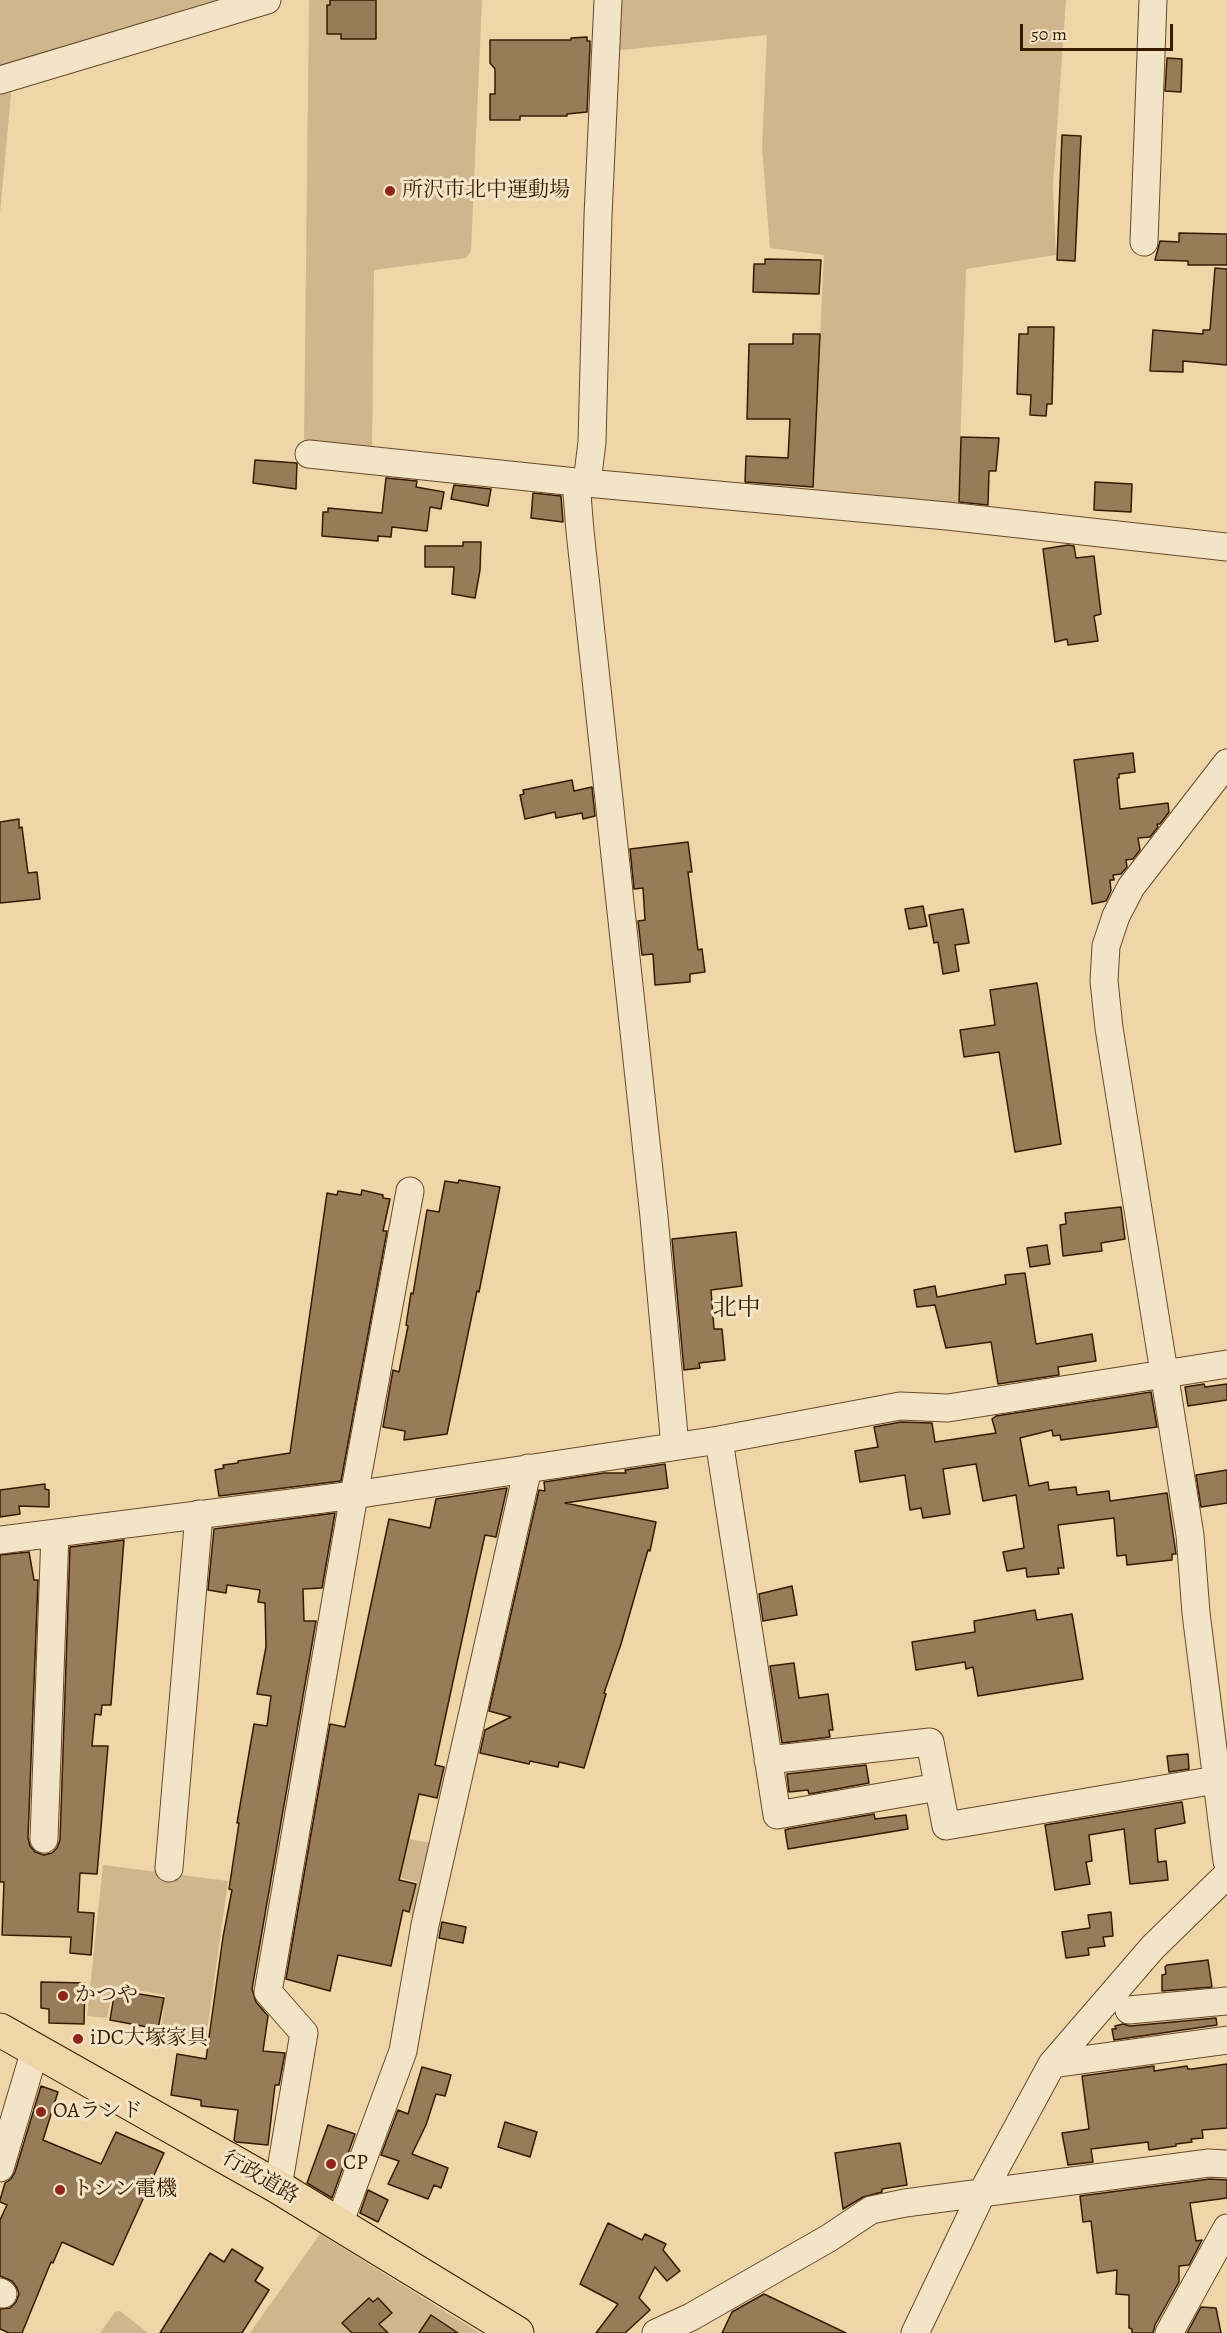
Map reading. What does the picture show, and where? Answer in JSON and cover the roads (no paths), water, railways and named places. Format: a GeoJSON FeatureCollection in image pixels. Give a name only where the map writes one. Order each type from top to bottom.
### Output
{"type":"FeatureCollection","features":[{"type":"Feature","properties":{"kind":"highway","name":"行政道路"},"geometry":{"type":"LineString","coordinates":[[0,2030],[278,2187],[517,2333]]}},
{"type":"Feature","properties":{"kind":"street"},"geometry":{"type":"LineString","coordinates":[[0,80],[267,0]]}},
{"type":"Feature","properties":{"kind":"street"},"geometry":{"type":"LineString","coordinates":[[608,0],[598,216],[592,442],[581,483],[583,566],[654,1217],[675,1446]]}},
{"type":"Feature","properties":{"kind":"street"},"geometry":{"type":"LineString","coordinates":[[1144,242],[1153,0]]}},
{"type":"Feature","properties":{"kind":"street"},"geometry":{"type":"LineString","coordinates":[[309,454],[581,483],[947,516],[1227,547]]}},
{"type":"Feature","properties":{"kind":"street"},"geometry":{"type":"LineString","coordinates":[[1227,763],[1131,887],[1116,916],[1106,946],[1104,981],[1109,1028],[1190,1535],[1196,1613],[1216,1681],[1216,1780],[1227,1862]]}},
{"type":"Feature","properties":{"kind":"street"},"geometry":{"type":"LineString","coordinates":[[278,2187],[304,2033],[268,1992],[354,1495],[410,1191]]}},
{"type":"Feature","properties":{"kind":"street"},"geometry":{"type":"LineString","coordinates":[[0,1540],[354,1495],[719,1440],[900,1407],[948,1408],[1227,1364]]}},
{"type":"Feature","properties":{"kind":"street"},"geometry":{"type":"LineString","coordinates":[[719,1440],[777,1815],[938,1786]]}},
{"type":"Feature","properties":{"kind":"street"},"geometry":{"type":"LineString","coordinates":[[339,2224],[403,2050],[425,1925],[528,1468]]}},
{"type":"Feature","properties":{"kind":"street"},"geometry":{"type":"LineString","coordinates":[[169,1868],[199,1514]]}},
{"type":"Feature","properties":{"kind":"street"},"geometry":{"type":"LineString","coordinates":[[44,1839],[55,1533]]}},
{"type":"Feature","properties":{"kind":"street"},"geometry":{"type":"LineString","coordinates":[[768,1760],[930,1742],[946,1826],[1216,1780]]}},
{"type":"Feature","properties":{"kind":"street"},"geometry":{"type":"LineString","coordinates":[[915,2333],[982,2193],[1052,2064],[1153,1947],[1227,1875]]}},
{"type":"Feature","properties":{"kind":"street"},"geometry":{"type":"LineString","coordinates":[[1129,2010],[1227,2001]]}},
{"type":"Feature","properties":{"kind":"street"},"geometry":{"type":"LineString","coordinates":[[1052,2064],[1227,2040]]}},
{"type":"Feature","properties":{"kind":"street"},"geometry":{"type":"LineString","coordinates":[[0,2168],[35,2050]]}},
{"type":"Feature","properties":{"kind":"street"},"geometry":{"type":"LineString","coordinates":[[656,2333],[701,2312],[829,2238],[871,2210],[905,2203],[1209,2163],[1227,2164]]}},
{"type":"Feature","properties":{"kind":"street"},"geometry":{"type":"LineString","coordinates":[[1169,2333],[1227,2228]]}},
{"type":"Feature","properties":{"kind":"place","name":"所沢市北中運動場"},"geometry":{"type":"Point","coordinates":[390,191]}},
{"type":"Feature","properties":{"kind":"place","name":"かつや"},"geometry":{"type":"Point","coordinates":[63,1996]}},
{"type":"Feature","properties":{"kind":"place","name":"iDC大塚家具"},"geometry":{"type":"Point","coordinates":[78,2039]}},
{"type":"Feature","properties":{"kind":"place","name":"OAランド"},"geometry":{"type":"Point","coordinates":[41,2112]}},
{"type":"Feature","properties":{"kind":"place","name":"CP"},"geometry":{"type":"Point","coordinates":[331,2164]}},
{"type":"Feature","properties":{"kind":"place","name":"トシン電機"},"geometry":{"type":"Point","coordinates":[60,2190]}},
{"type":"Feature","properties":{"kind":"district","name":"北中"},"geometry":{"type":"Point","coordinates":[737,1309]}}]}
